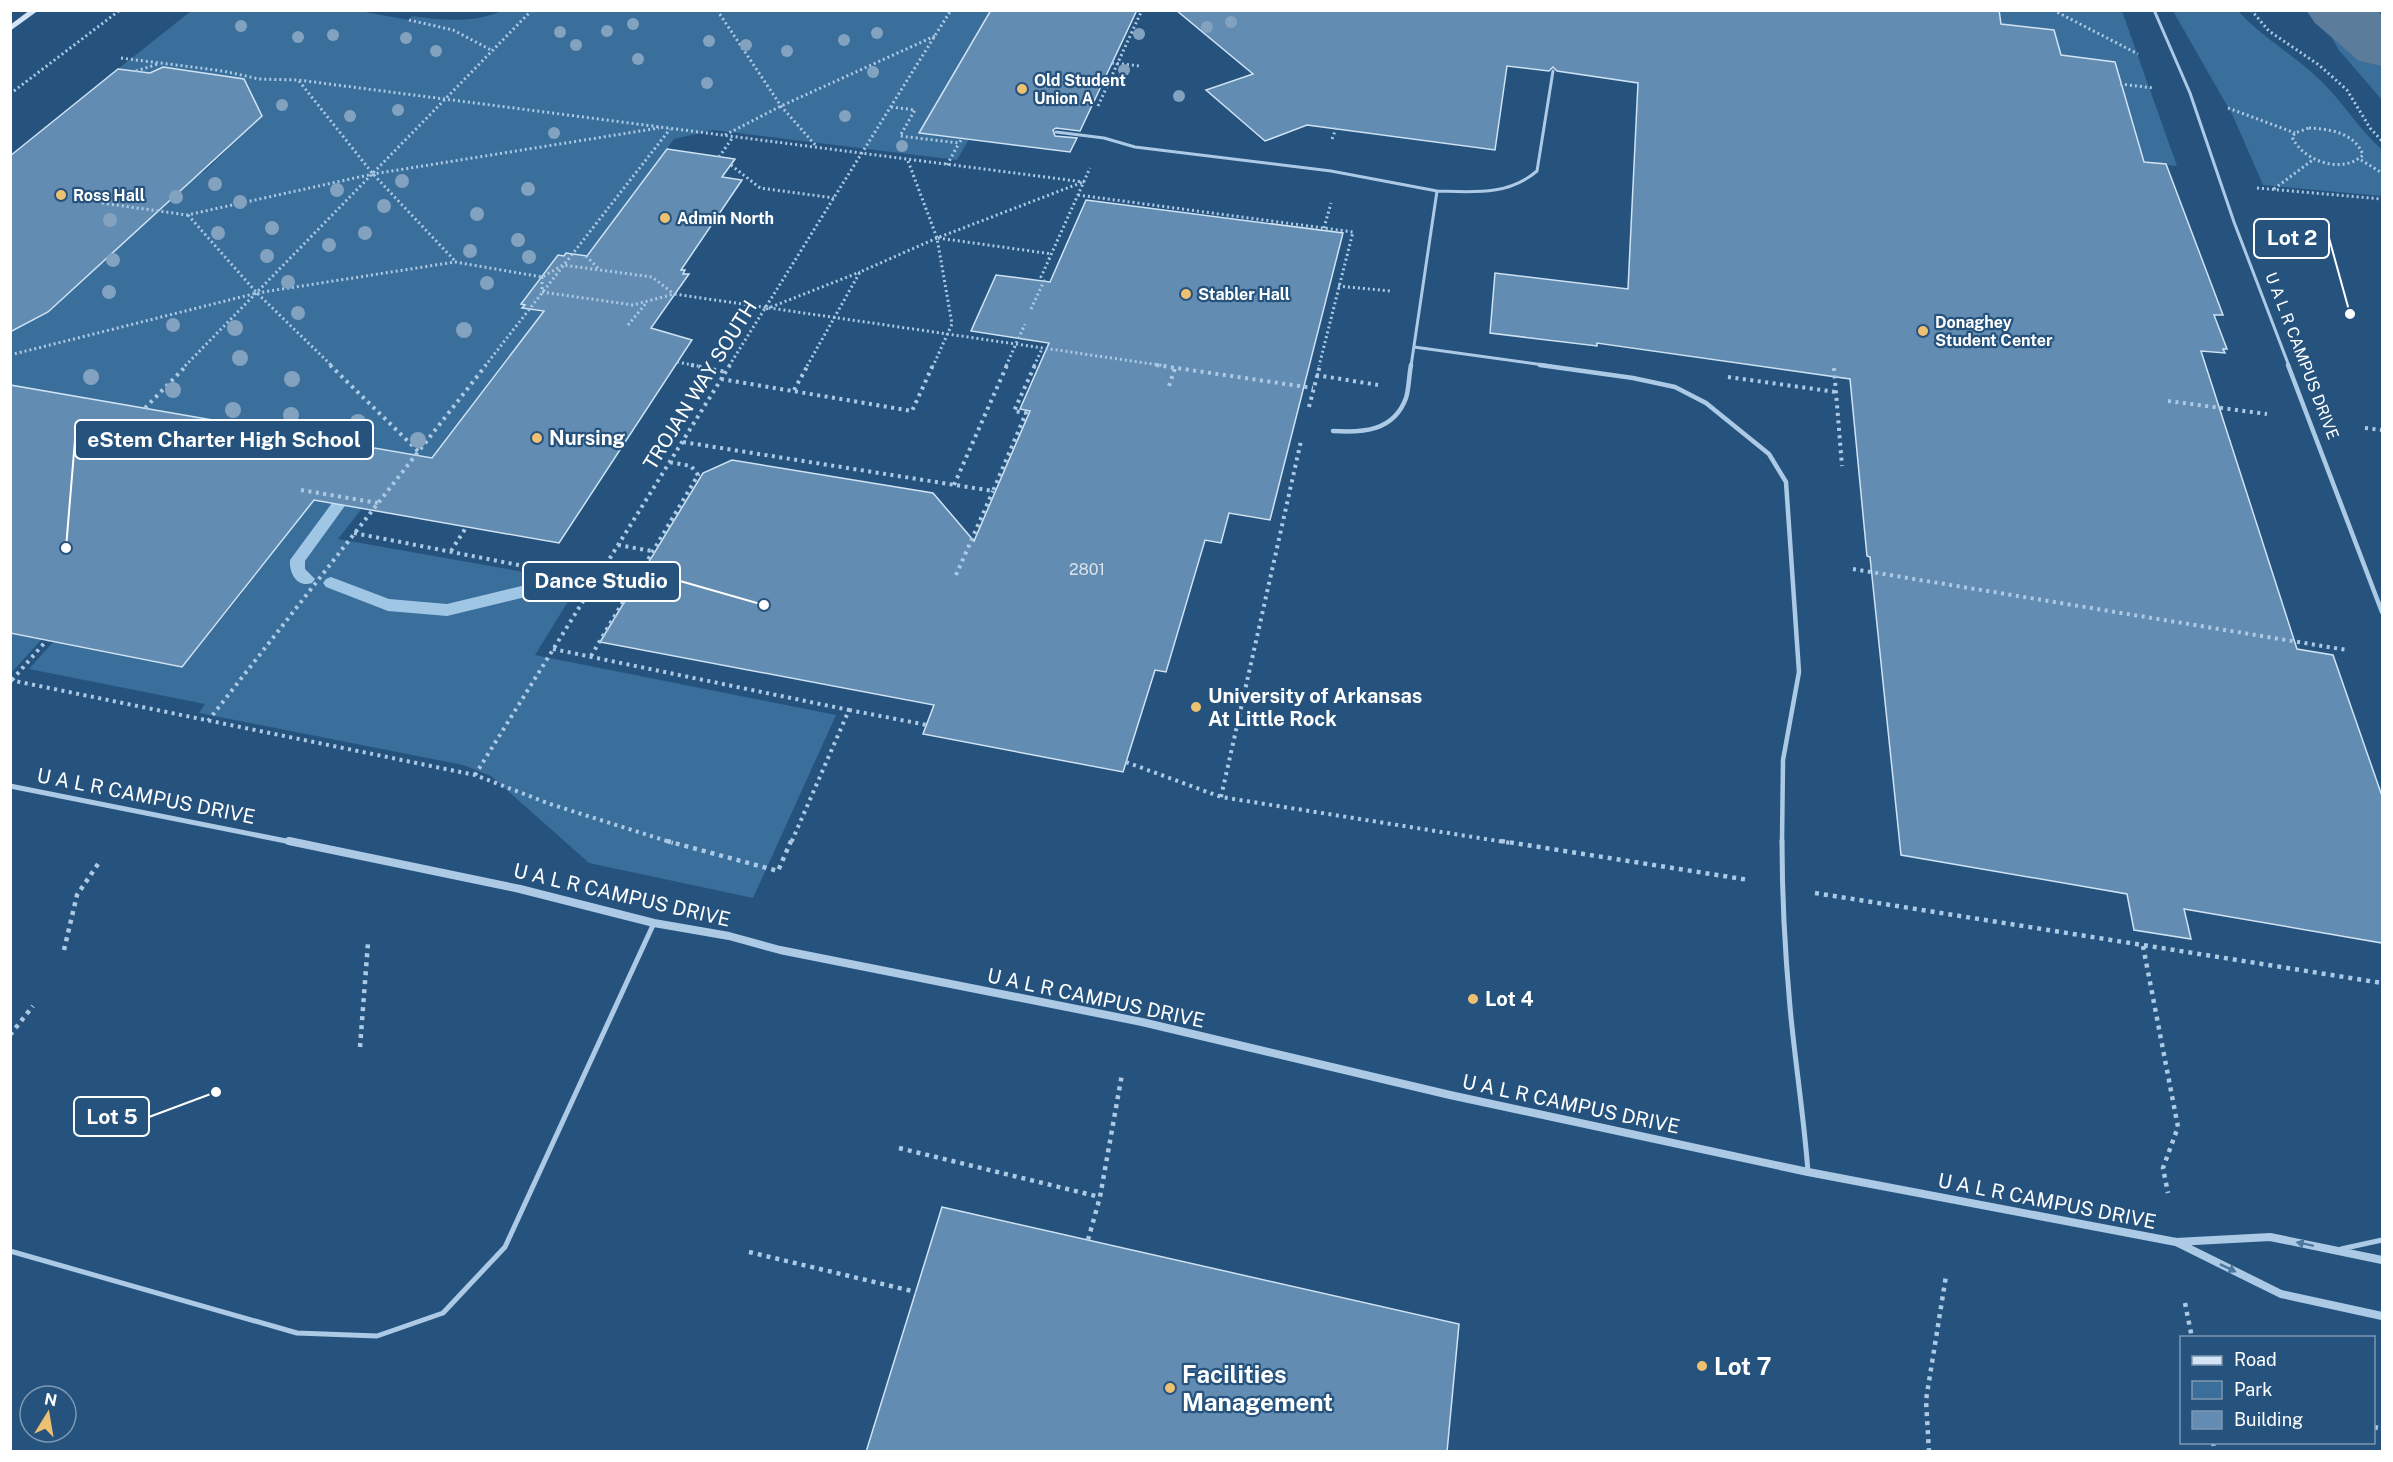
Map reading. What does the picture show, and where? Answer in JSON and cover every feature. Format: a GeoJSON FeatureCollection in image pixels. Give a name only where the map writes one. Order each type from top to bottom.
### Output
{"type":"FeatureCollection","features":[{"type":"Feature","properties":{"kind":"main road"},"geometry":{"type":"LineString","coordinates":[[10,28],[36,10]]}},
{"type":"Feature","properties":{"kind":"street","name":"U A L R CAMPUS DRIVE"},"geometry":{"type":"LineString","coordinates":[[10,786],[139,810],[520,889],[654,922],[729,936],[846,964],[1142,1022],[1450,1095],[1808,1172],[2176,1242],[2270,1237],[2382,1260]]}},
{"type":"Feature","properties":{"kind":"street","name":"U A L R CAMPUS DRIVE"},"geometry":{"type":"LineString","coordinates":[[2176,1242],[2281,1294],[2382,1316]]}},
{"type":"Feature","properties":{"kind":"lane","name":"U A L R CAMPUS DRIVE"},"geometry":{"type":"LineString","coordinates":[[2154,10],[2190,93],[2234,222],[2382,612]]}},
{"type":"Feature","properties":{"kind":"lane"},"geometry":{"type":"LineString","coordinates":[[1056,132],[1104,138],[1135,147],[1330,171],[1437,191],[1478,193],[1509,188],[1528,180],[1537,171],[1552,71]]}},
{"type":"Feature","properties":{"kind":"lane"},"geometry":{"type":"LineString","coordinates":[[1333,431],[1358,433],[1375,430],[1388,423],[1399,412],[1406,398],[1437,191]]}},
{"type":"Feature","properties":{"kind":"lane"},"geometry":{"type":"LineString","coordinates":[[1414,347],[1633,378],[1675,387],[1706,403],[1769,454],[1786,482],[1799,672],[1783,760],[1782,886],[1790,1009],[1804,1113],[1808,1172]]}},
{"type":"Feature","properties":{"kind":"lane"},"geometry":{"type":"LineString","coordinates":[[10,1251],[297,1333],[377,1336],[443,1313],[505,1247],[654,922]]}},
{"type":"Feature","properties":{"kind":"lane"},"geometry":{"type":"LineString","coordinates":[[2336,1250],[2382,1240]]}},
{"type":"Feature","properties":{"kind":"path"},"geometry":{"type":"LineString","coordinates":[[10,94],[120,10]]}},
{"type":"Feature","properties":{"kind":"path"},"geometry":{"type":"LineString","coordinates":[[146,408],[532,10]]}},
{"type":"Feature","properties":{"kind":"path","name":"TROJAN WAY SOUTH"},"geometry":{"type":"LineString","coordinates":[[475,775],[951,10]]}},
{"type":"Feature","properties":{"kind":"path"},"geometry":{"type":"LineString","coordinates":[[1095,112],[1142,10]]}},
{"type":"Feature","properties":{"kind":"path"},"geometry":{"type":"LineString","coordinates":[[2053,10],[2138,54]]}},
{"type":"Feature","properties":{"kind":"path"},"geometry":{"type":"LineString","coordinates":[[2251,10],[2269,32],[2319,65],[2347,90],[2370,128],[2382,141]]}},
{"type":"Feature","properties":{"kind":"path"},"geometry":{"type":"LineString","coordinates":[[718,11],[781,106],[818,147]]}},
{"type":"Feature","properties":{"kind":"path"},"geometry":{"type":"LineString","coordinates":[[409,20],[444,25],[493,51]]}},
{"type":"Feature","properties":{"kind":"path"},"geometry":{"type":"LineString","coordinates":[[725,136],[781,106],[936,36]]}},
{"type":"Feature","properties":{"kind":"path"},"geometry":{"type":"LineString","coordinates":[[121,58],[223,71],[259,79],[298,80],[1084,182]]}},
{"type":"Feature","properties":{"kind":"path"},"geometry":{"type":"LineString","coordinates":[[136,71],[160,63]]}},
{"type":"Feature","properties":{"kind":"path"},"geometry":{"type":"LineString","coordinates":[[1112,63],[1140,66]]}},
{"type":"Feature","properties":{"kind":"path"},"geometry":{"type":"LineString","coordinates":[[298,80],[373,174],[455,262]]}},
{"type":"Feature","properties":{"kind":"path"},"geometry":{"type":"LineString","coordinates":[[2121,84],[2155,88]]}},
{"type":"Feature","properties":{"kind":"path"},"geometry":{"type":"LineString","coordinates":[[891,107],[915,110],[900,136],[959,143]]}},
{"type":"Feature","properties":{"kind":"path"},"geometry":{"type":"LineString","coordinates":[[2226,107],[2295,133]]}},
{"type":"Feature","properties":{"kind":"path"},"geometry":{"type":"LineString","coordinates":[[102,203],[188,215],[373,174],[666,127]]}},
{"type":"Feature","properties":{"kind":"path"},"geometry":{"type":"LineString","coordinates":[[208,721],[671,128]]}},
{"type":"Feature","properties":{"kind":"path"},"geometry":{"type":"LineString","coordinates":[[2316,128],[2340,134],[2357,144],[2363,155],[2361,160],[2355,163],[2337,165],[2314,159],[2293,142],[2292,137],[2295,133],[2300,129],[2316,128]]}},
{"type":"Feature","properties":{"kind":"path"},"geometry":{"type":"LineString","coordinates":[[718,157],[733,137]]}},
{"type":"Feature","properties":{"kind":"path"},"geometry":{"type":"LineString","coordinates":[[947,165],[963,138]]}},
{"type":"Feature","properties":{"kind":"path"},"geometry":{"type":"LineString","coordinates":[[2274,189],[2314,159]]}},
{"type":"Feature","properties":{"kind":"path"},"geometry":{"type":"LineString","coordinates":[[721,380],[794,390],[912,411],[952,324],[937,238],[907,160]]}},
{"type":"Feature","properties":{"kind":"path"},"geometry":{"type":"LineString","coordinates":[[2361,160],[2382,173]]}},
{"type":"Feature","properties":{"kind":"path"},"geometry":{"type":"LineString","coordinates":[[1031,309],[1044,281],[1041,277],[1092,164]]}},
{"type":"Feature","properties":{"kind":"path"},"geometry":{"type":"LineString","coordinates":[[730,165],[760,188],[834,198]]}},
{"type":"Feature","properties":{"kind":"path"},"geometry":{"type":"LineString","coordinates":[[765,309],[860,272],[937,238],[1084,182]]}},
{"type":"Feature","properties":{"kind":"path"},"geometry":{"type":"LineString","coordinates":[[2258,188],[2382,199]]}},
{"type":"Feature","properties":{"kind":"path"},"geometry":{"type":"LineString","coordinates":[[1078,195],[1353,232],[1308,412]]}},
{"type":"Feature","properties":{"kind":"path"},"geometry":{"type":"LineString","coordinates":[[1324,228],[1332,197]]}},
{"type":"Feature","properties":{"kind":"path"},"geometry":{"type":"LineString","coordinates":[[188,215],[258,293],[418,451]]}},
{"type":"Feature","properties":{"kind":"path"},"geometry":{"type":"LineString","coordinates":[[937,238],[1052,254]]}},
{"type":"Feature","properties":{"kind":"path"},"geometry":{"type":"LineString","coordinates":[[586,256],[600,270]]}},
{"type":"Feature","properties":{"kind":"path"},"geometry":{"type":"LineString","coordinates":[[10,355],[258,293],[455,262],[542,277],[563,265],[652,277],[675,294]]}},
{"type":"Feature","properties":{"kind":"path"},"geometry":{"type":"LineString","coordinates":[[794,390],[860,272]]}},
{"type":"Feature","properties":{"kind":"path"},"geometry":{"type":"LineString","coordinates":[[542,277],[542,292]]}},
{"type":"Feature","properties":{"kind":"path"},"geometry":{"type":"LineString","coordinates":[[1338,286],[1395,291]]}},
{"type":"Feature","properties":{"kind":"path"},"geometry":{"type":"LineString","coordinates":[[542,292],[633,305],[675,294],[832,319],[1313,388]]}},
{"type":"Feature","properties":{"kind":"path"},"geometry":{"type":"LineString","coordinates":[[628,324],[647,301]]}},
{"type":"Feature","properties":{"kind":"path"},"geometry":{"type":"LineString","coordinates":[[954,485],[1024,324]]}},
{"type":"Feature","properties":{"kind":"path"},"geometry":{"type":"LineString","coordinates":[[956,575],[1026,413],[1014,411],[1042,349]]}},
{"type":"Feature","properties":{"kind":"path"},"geometry":{"type":"LineString","coordinates":[[677,362],[726,372]]}},
{"type":"Feature","properties":{"kind":"path"},"geometry":{"type":"LineString","coordinates":[[1169,386],[1175,368]]}},
{"type":"Feature","properties":{"kind":"path"},"geometry":{"type":"LineString","coordinates":[[1834,368],[1842,466]]}},
{"type":"Feature","properties":{"kind":"path"},"geometry":{"type":"LineString","coordinates":[[1316,375],[1386,386]]}},
{"type":"Feature","properties":{"kind":"path"},"geometry":{"type":"LineString","coordinates":[[1721,376],[1836,392]]}},
{"type":"Feature","properties":{"kind":"path"},"geometry":{"type":"LineString","coordinates":[[2168,401],[2267,414]]}},
{"type":"Feature","properties":{"kind":"path"},"geometry":{"type":"LineString","coordinates":[[2365,428],[2382,430]]}},
{"type":"Feature","properties":{"kind":"path"},"geometry":{"type":"LineString","coordinates":[[1221,797],[1303,435]]}},
{"type":"Feature","properties":{"kind":"path"},"geometry":{"type":"LineString","coordinates":[[683,442],[993,491]]}},
{"type":"Feature","properties":{"kind":"path"},"geometry":{"type":"LineString","coordinates":[[591,656],[698,475],[691,466],[669,462]]}},
{"type":"Feature","properties":{"kind":"path"},"geometry":{"type":"LineString","coordinates":[[301,490],[378,503]]}},
{"type":"Feature","properties":{"kind":"path"},"geometry":{"type":"LineString","coordinates":[[451,551],[467,526]]}},
{"type":"Feature","properties":{"kind":"path"},"geometry":{"type":"LineString","coordinates":[[354,533],[596,580]]}},
{"type":"Feature","properties":{"kind":"path"},"geometry":{"type":"LineString","coordinates":[[618,546],[654,552]]}},
{"type":"Feature","properties":{"kind":"path"},"geometry":{"type":"LineString","coordinates":[[1853,568],[2347,650]]}},
{"type":"Feature","properties":{"kind":"path"},"geometry":{"type":"LineString","coordinates":[[47,640],[11,681],[475,775],[531,799],[620,829],[778,871],[849,710]]}},
{"type":"Feature","properties":{"kind":"path"},"geometry":{"type":"LineString","coordinates":[[553,649],[927,725]]}},
{"type":"Feature","properties":{"kind":"path"},"geometry":{"type":"LineString","coordinates":[[1126,762],[1221,797],[1750,880]]}},
{"type":"Feature","properties":{"kind":"path"},"geometry":{"type":"LineString","coordinates":[[64,950],[77,894],[98,864]]}},
{"type":"Feature","properties":{"kind":"path"},"geometry":{"type":"LineString","coordinates":[[1806,891],[2382,983]]}},
{"type":"Feature","properties":{"kind":"path"},"geometry":{"type":"LineString","coordinates":[[360,1047],[368,943]]}},
{"type":"Feature","properties":{"kind":"path"},"geometry":{"type":"LineString","coordinates":[[2143,946],[2178,1127],[2163,1168],[2168,1193]]}},
{"type":"Feature","properties":{"kind":"path"},"geometry":{"type":"LineString","coordinates":[[10,1035],[33,1006]]}},
{"type":"Feature","properties":{"kind":"path"},"geometry":{"type":"LineString","coordinates":[[1088,1240],[1100,1197],[1122,1074]]}},
{"type":"Feature","properties":{"kind":"path"},"geometry":{"type":"LineString","coordinates":[[899,1148],[1100,1197]]}},
{"type":"Feature","properties":{"kind":"path"},"geometry":{"type":"LineString","coordinates":[[749,1252],[916,1292]]}},
{"type":"Feature","properties":{"kind":"path"},"geometry":{"type":"LineString","coordinates":[[1929,1452],[1926,1400],[1946,1276]]}},
{"type":"Feature","properties":{"kind":"path"},"geometry":{"type":"LineString","coordinates":[[2185,1303],[2192,1336]]}},
{"type":"Feature","properties":{"kind":"green space"},"geometry":{"type":"Polygon","coordinates":[[[354,10],[409,20],[412,16],[448,20],[471,19],[505,10],[990,11],[919,132],[969,139],[957,160],[713,130],[674,139],[586,256],[558,255],[521,303],[525,305],[522,308],[544,312],[431,459],[11,385],[11,325],[35,319],[48,312],[133,234],[125,183],[204,172],[257,121],[260,111],[229,77],[163,67],[150,73],[118,69],[191,11],[354,10]]]}},
{"type":"Feature","properties":{"kind":"green space"},"geometry":{"type":"Polygon","coordinates":[[[1999,11],[2122,11],[2177,166],[2141,162],[2115,62],[2061,55],[2054,30],[2001,24],[1999,11]]]}},
{"type":"Feature","properties":{"kind":"green space"},"geometry":{"type":"Polygon","coordinates":[[[2173,11],[2238,11],[2310,71],[2328,88],[2382,150],[2382,196],[2263,185],[2233,116],[2173,11]]]}},
{"type":"Feature","properties":{"kind":"green space"},"geometry":{"type":"Polygon","coordinates":[[[2351,30],[2382,35],[2382,100],[2338,49],[2332,38],[2340,31],[2351,30]]]}},
{"type":"Feature","properties":{"kind":"green space"},"geometry":{"type":"Polygon","coordinates":[[[370,498],[338,539],[580,582],[535,655],[836,715],[753,898],[589,863],[491,776],[463,765],[199,713],[205,704],[29,669],[54,641],[182,667],[243,592],[105,566],[293,500],[370,498]]]}},
{"type":"Feature","properties":{"kind":"green space"},"geometry":{"type":"Polygon","coordinates":[[[11,633],[42,639],[11,673],[11,633]]]}},
{"type":"Feature","properties":{"kind":"building","name":"Old Student Union A"},"geometry":{"type":"Polygon","coordinates":[[[991,10],[1137,10],[1080,131],[1056,128],[1053,130],[1055,136],[1077,138],[1070,152],[919,133],[991,10]]]}},
{"type":"Feature","properties":{"kind":"building","name":"Donaghey Student Center"},"geometry":{"type":"Polygon","coordinates":[[[1176,10],[1999,10],[2001,24],[2054,30],[2061,55],[2115,62],[2144,162],[2166,164],[2223,315],[2214,315],[2227,349],[2223,349],[2225,353],[2201,351],[2297,649],[2333,655],[2382,796],[2382,943],[2184,909],[2191,939],[2134,930],[2127,894],[1901,855],[1870,557],[1867,556],[1850,379],[1597,343],[1597,346],[1490,333],[1495,273],[1628,289],[1638,83],[1557,71],[1553,67],[1549,71],[1507,66],[1495,150],[1307,125],[1265,141],[1206,90],[1253,74],[1176,10]]]}},
{"type":"Feature","properties":{"kind":"building","name":"Ross Hall"},"geometry":{"type":"Polygon","coordinates":[[[163,67],[244,79],[262,116],[48,312],[10,332],[10,156],[118,69],[150,73],[163,67]]]}},
{"type":"Feature","properties":{"kind":"building"},"geometry":{"type":"Polygon","coordinates":[[[667,149],[735,159],[722,177],[742,180],[681,270],[685,270],[683,274],[689,274],[651,328],[692,340],[559,543],[314,500],[182,667],[10,633],[10,385],[432,458],[544,311],[522,308],[525,305],[521,304],[558,255],[564,256],[566,253],[587,256],[667,149]]]}},
{"type":"Feature","properties":{"kind":"building"},"geometry":{"type":"Polygon","coordinates":[[[1086,200],[1343,233],[1270,520],[1229,513],[1221,543],[1205,540],[1166,672],[1155,670],[1123,772],[923,734],[934,705],[600,642],[703,473],[732,460],[933,493],[974,541],[1030,411],[1020,409],[1049,343],[971,331],[996,275],[1050,282],[1086,200]]]}},
{"type":"Feature","properties":{"kind":"building","name":"Facilities Management"},"geometry":{"type":"Polygon","coordinates":[[[942,1207],[1459,1324],[1447,1452],[866,1452],[942,1207]]]}},
{"type":"Feature","properties":{"kind":"waterway"},"geometry":{"type":"LineString","coordinates":[[2337,10],[2382,47]]}},
{"type":"Feature","properties":{"kind":"waterway"},"geometry":{"type":"LineString","coordinates":[[307,579],[301,576],[297,569],[298,560],[340,503]]}},
{"type":"Feature","properties":{"kind":"waterway"},"geometry":{"type":"LineString","coordinates":[[331,583],[388,605],[447,610],[555,584]]}},
{"type":"Feature","properties":{"kind":"place","name":"Old Student Union A"},"geometry":{"type":"Point","coordinates":[1022,89]}},
{"type":"Feature","properties":{"kind":"place","name":"Ross Hall"},"geometry":{"type":"Point","coordinates":[61,195]}},
{"type":"Feature","properties":{"kind":"place","name":"Admin North"},"geometry":{"type":"Point","coordinates":[665,218]}},
{"type":"Feature","properties":{"kind":"place","name":"Stabler Hall"},"geometry":{"type":"Point","coordinates":[1186,294]}},
{"type":"Feature","properties":{"kind":"place","name":"Lot 2"},"geometry":{"type":"Point","coordinates":[2350,314]}},
{"type":"Feature","properties":{"kind":"place","name":"Donaghey Student Center"},"geometry":{"type":"Point","coordinates":[1923,331]}},
{"type":"Feature","properties":{"kind":"place","name":"Nursing"},"geometry":{"type":"Point","coordinates":[537,438]}},
{"type":"Feature","properties":{"kind":"place","name":"eStem Charter High School"},"geometry":{"type":"Point","coordinates":[66,548]}},
{"type":"Feature","properties":{"kind":"place","name":"Dance Studio"},"geometry":{"type":"Point","coordinates":[764,605]}},
{"type":"Feature","properties":{"kind":"place","name":"University of Arkansas At Little Rock"},"geometry":{"type":"Point","coordinates":[1196,707]}},
{"type":"Feature","properties":{"kind":"place","name":"Lot 4"},"geometry":{"type":"Point","coordinates":[1473,999]}},
{"type":"Feature","properties":{"kind":"place","name":"Lot 5"},"geometry":{"type":"Point","coordinates":[216,1092]}},
{"type":"Feature","properties":{"kind":"place","name":"Lot 7"},"geometry":{"type":"Point","coordinates":[1702,1366]}},
{"type":"Feature","properties":{"kind":"place","name":"Facilities Management"},"geometry":{"type":"Point","coordinates":[1170,1388]}}]}
